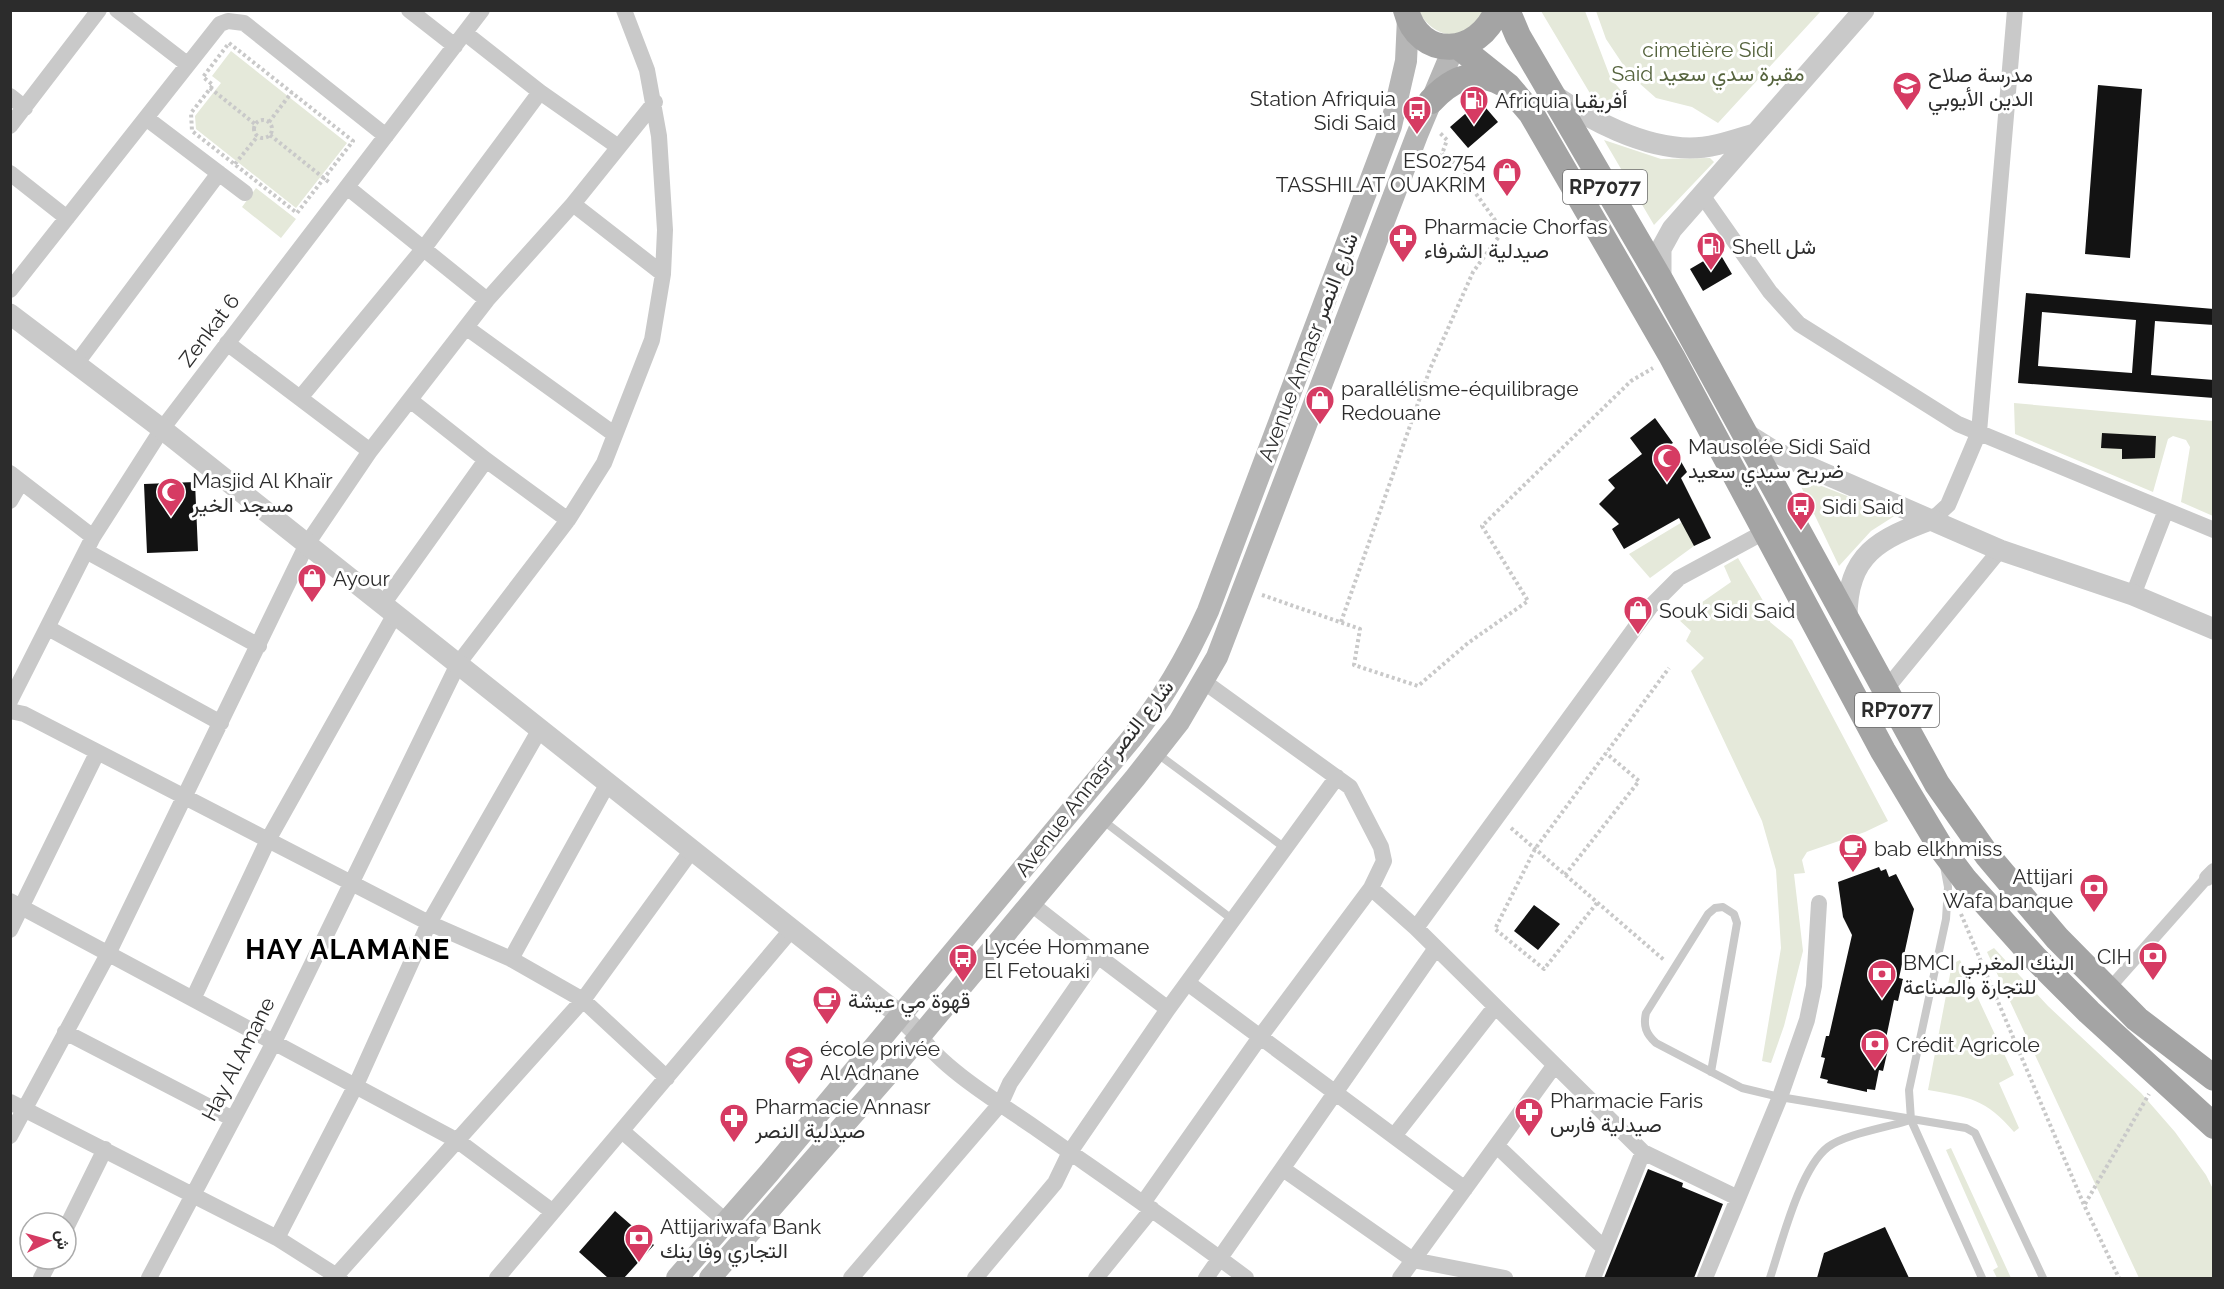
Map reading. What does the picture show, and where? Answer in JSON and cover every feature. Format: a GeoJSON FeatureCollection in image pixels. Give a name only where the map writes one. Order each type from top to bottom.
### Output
{"type":"FeatureCollection","features":[{"type":"Feature","properties":{"kind":"main road"},"geometry":{"type":"LineString","coordinates":[[1456,47],[1472,42],[1484,34],[1497,10]]}},
{"type":"Feature","properties":{"kind":"main road","name":"RP7077"},"geometry":{"type":"LineString","coordinates":[[1507,10],[1518,36],[1661,281],[1937,784],[1987,855],[2057,938],[2137,1019],[2214,1078]]}},
{"type":"Feature","properties":{"kind":"main road","name":"RP7077"},"geometry":{"type":"LineString","coordinates":[[1407,14],[1415,31],[1426,40],[1439,46],[1456,47],[1508,86],[1531,113],[1672,357],[1884,751],[1941,848],[1965,880],[2035,958],[2089,1012],[2214,1126]]}},
{"type":"Feature","properties":{"kind":"main road","name":"Avenue Annasr شارع النصر"},"geometry":{"type":"LineString","coordinates":[[677,1278],[808,1128],[1131,739],[1159,703],[1189,653],[1208,611],[1391,126],[1406,61],[1407,14]]}},
{"type":"Feature","properties":{"kind":"main road","name":"Avenue Annasr شارع النصر"},"geometry":{"type":"LineString","coordinates":[[710,1278],[920,1035],[1179,722],[1217,657],[1427,109],[1456,47]]}},
{"type":"Feature","properties":{"kind":"main road"},"geometry":{"type":"LineString","coordinates":[[1427,109],[1450,83],[1475,76],[1492,78],[1508,86]]}},
{"type":"Feature","properties":{"kind":"main road"},"geometry":{"type":"LineString","coordinates":[[2184,1100],[2214,1148]]}},
{"type":"Feature","properties":{"kind":"street"},"geometry":{"type":"LineString","coordinates":[[10,126],[99,10]]}},
{"type":"Feature","properties":{"kind":"street"},"geometry":{"type":"LineString","coordinates":[[117,10],[187,64]]}},
{"type":"Feature","properties":{"kind":"street"},"geometry":{"type":"LineString","coordinates":[[409,10],[540,92],[617,146]]}},
{"type":"Feature","properties":{"kind":"street","name":"Zenkat 6"},"geometry":{"type":"LineString","coordinates":[[10,701],[90,544],[162,429],[482,10]]}},
{"type":"Feature","properties":{"kind":"street","name":"Hay Al Amane"},"geometry":{"type":"LineString","coordinates":[[149,1278],[194,1197],[274,1041],[458,664],[568,520],[604,463],[651,340],[663,274],[663,182],[654,102],[643,60],[624,10]]}},
{"type":"Feature","properties":{"kind":"street"},"geometry":{"type":"LineString","coordinates":[[1661,281],[1661,249],[1664,240],[1864,10]]}},
{"type":"Feature","properties":{"kind":"street"},"geometry":{"type":"LineString","coordinates":[[1847,618],[1847,592],[1865,557],[1880,542],[1933,519],[1948,505],[1979,432],[2015,10]]}},
{"type":"Feature","properties":{"kind":"street"},"geometry":{"type":"LineString","coordinates":[[10,290],[220,24],[228,21],[244,23],[386,136]]}},
{"type":"Feature","properties":{"kind":"street"},"geometry":{"type":"LineString","coordinates":[[300,398],[424,248],[540,92]]}},
{"type":"Feature","properties":{"kind":"street"},"geometry":{"type":"LineString","coordinates":[[1550,92],[1573,108],[1614,128],[1663,144],[1691,148],[1720,144],[1754,134]]}},
{"type":"Feature","properties":{"kind":"street"},"geometry":{"type":"LineString","coordinates":[[10,96],[25,108]]}},
{"type":"Feature","properties":{"kind":"street"},"geometry":{"type":"LineString","coordinates":[[10,1136],[17,1106],[65,1032],[108,954],[307,544],[369,451],[487,300],[573,204],[654,102]]}},
{"type":"Feature","properties":{"kind":"street"},"geometry":{"type":"LineString","coordinates":[[146,118],[226,171],[245,193]]}},
{"type":"Feature","properties":{"kind":"street"},"geometry":{"type":"LineString","coordinates":[[76,364],[226,171]]}},
{"type":"Feature","properties":{"kind":"street"},"geometry":{"type":"LineString","coordinates":[[10,173],[67,218]]}},
{"type":"Feature","properties":{"kind":"street"},"geometry":{"type":"LineString","coordinates":[[345,190],[424,248],[487,300]]}},
{"type":"Feature","properties":{"kind":"street"},"geometry":{"type":"LineString","coordinates":[[1702,195],[1770,291],[1799,324],[1958,424],[2214,530]]}},
{"type":"Feature","properties":{"kind":"street"},"geometry":{"type":"LineString","coordinates":[[573,204],[663,274]]}},
{"type":"Feature","properties":{"kind":"street"},"geometry":{"type":"LineString","coordinates":[[10,314],[162,429],[901,1016],[920,1035],[929,1049],[1246,1278]]}},
{"type":"Feature","properties":{"kind":"street"},"geometry":{"type":"LineString","coordinates":[[467,328],[614,434]]}},
{"type":"Feature","properties":{"kind":"street"},"geometry":{"type":"LineString","coordinates":[[227,343],[369,451]]}},
{"type":"Feature","properties":{"kind":"street"},"geometry":{"type":"LineString","coordinates":[[410,400],[486,460],[568,520]]}},
{"type":"Feature","properties":{"kind":"street"},"geometry":{"type":"LineString","coordinates":[[1745,434],[1777,453],[2000,550],[2133,595],[2214,629]]}},
{"type":"Feature","properties":{"kind":"street"},"geometry":{"type":"LineString","coordinates":[[193,999],[268,840],[389,609],[486,460]]}},
{"type":"Feature","properties":{"kind":"street"},"geometry":{"type":"LineString","coordinates":[[10,501],[16,478],[90,544],[259,646]]}},
{"type":"Feature","properties":{"kind":"street"},"geometry":{"type":"LineString","coordinates":[[2133,595],[2166,510]]}},
{"type":"Feature","properties":{"kind":"street"},"geometry":{"type":"LineString","coordinates":[[1416,928],[1651,606],[1679,578],[1766,531]]}},
{"type":"Feature","properties":{"kind":"street"},"geometry":{"type":"LineString","coordinates":[[1886,689],[2000,550]]}},
{"type":"Feature","properties":{"kind":"street"},"geometry":{"type":"LineString","coordinates":[[48,628],[221,723]]}},
{"type":"Feature","properties":{"kind":"street"},"geometry":{"type":"LineString","coordinates":[[1096,1278],[1148,1206],[1260,1036],[1371,888],[1384,861],[1380,846],[1357,796],[1350,787],[1203,681]]}},
{"type":"Feature","properties":{"kind":"street"},"geometry":{"type":"LineString","coordinates":[[10,711],[24,714],[429,923],[511,959],[583,1000],[667,1078]]}},
{"type":"Feature","properties":{"kind":"street"},"geometry":{"type":"LineString","coordinates":[[277,1238],[356,1086],[429,923],[540,729]]}},
{"type":"Feature","properties":{"kind":"street"},"geometry":{"type":"LineString","coordinates":[[10,930],[16,904],[97,753]]}},
{"type":"Feature","properties":{"kind":"street"},"geometry":{"type":"LineString","coordinates":[[975,1278],[1055,1183],[1070,1152],[1168,1009],[1189,984],[1336,777]]}},
{"type":"Feature","properties":{"kind":"street"},"geometry":{"type":"LineString","coordinates":[[511,959],[608,783]]}},
{"type":"Feature","properties":{"kind":"street"},"geometry":{"type":"LineString","coordinates":[[17,1106],[277,1238],[337,1277],[583,1000],[692,850]]}},
{"type":"Feature","properties":{"kind":"street"},"geometry":{"type":"LineString","coordinates":[[2107,991],[2210,874]]}},
{"type":"Feature","properties":{"kind":"street"},"geometry":{"type":"LineString","coordinates":[[1371,888],[1416,928],[1643,1152],[1737,1198]]}},
{"type":"Feature","properties":{"kind":"street"},"geometry":{"type":"LineString","coordinates":[[1030,903],[1168,1009]]}},
{"type":"Feature","properties":{"kind":"street"},"geometry":{"type":"LineString","coordinates":[[1705,1278],[1780,1097],[1807,1020],[1814,986],[1819,903]]}},
{"type":"Feature","properties":{"kind":"street"},"geometry":{"type":"LineString","coordinates":[[16,904],[458,1141],[553,1212]]}},
{"type":"Feature","properties":{"kind":"street"},"geometry":{"type":"LineString","coordinates":[[497,1278],[792,929]]}},
{"type":"Feature","properties":{"kind":"street"},"geometry":{"type":"LineString","coordinates":[[1206,1278],[1221,1260],[1436,948]]}},
{"type":"Feature","properties":{"kind":"street"},"geometry":{"type":"LineString","coordinates":[[851,1278],[1001,1103],[1010,1083],[1098,957]]}},
{"type":"Feature","properties":{"kind":"street"},"geometry":{"type":"LineString","coordinates":[[1189,984],[1465,1189]]}},
{"type":"Feature","properties":{"kind":"street"},"geometry":{"type":"LineString","coordinates":[[1394,1136],[1495,1007]]}},
{"type":"Feature","properties":{"kind":"street"},"geometry":{"type":"LineString","coordinates":[[65,1032],[233,1119]]}},
{"type":"Feature","properties":{"kind":"street"},"geometry":{"type":"LineString","coordinates":[[1400,1278],[1554,1066]]}},
{"type":"Feature","properties":{"kind":"street"},"geometry":{"type":"LineString","coordinates":[[808,1128],[826,1146]]}},
{"type":"Feature","properties":{"kind":"street"},"geometry":{"type":"LineString","coordinates":[[622,1131],[745,1238]]}},
{"type":"Feature","properties":{"kind":"street"},"geometry":{"type":"LineString","coordinates":[[1497,1146],[1604,1248]]}},
{"type":"Feature","properties":{"kind":"street"},"geometry":{"type":"LineString","coordinates":[[74,1211],[105,1149]]}},
{"type":"Feature","properties":{"kind":"street"},"geometry":{"type":"LineString","coordinates":[[1593,1278],[1643,1152]]}},
{"type":"Feature","properties":{"kind":"street"},"geometry":{"type":"LineString","coordinates":[[1283,1168],[1413,1260],[1505,1278]]}},
{"type":"Feature","properties":{"kind":"lane"},"geometry":{"type":"LineString","coordinates":[[1155,752],[1285,848]]}},
{"type":"Feature","properties":{"kind":"lane"},"geometry":{"type":"LineString","coordinates":[[1101,819],[1233,920]]}},
{"type":"Feature","properties":{"kind":"lane"},"geometry":{"type":"LineString","coordinates":[[1941,848],[1948,887],[1946,919],[1910,1090],[1911,1120],[1982,1278]]}},
{"type":"Feature","properties":{"kind":"lane"},"geometry":{"type":"LineString","coordinates":[[1712,1072],[1737,923],[1731,911],[1719,907],[1711,911],[1646,1013],[1645,1030],[1656,1043],[1742,1088],[1780,1097],[1966,1128],[1975,1133],[2043,1278]]}},
{"type":"Feature","properties":{"kind":"lane"},"geometry":{"type":"LineString","coordinates":[[1770,1278],[1798,1192],[1819,1156],[1837,1142],[1911,1120]]}},
{"type":"Feature","properties":{"kind":"path"},"geometry":{"type":"LineString","coordinates":[[229,43],[353,141],[297,213],[226,171],[192,131],[191,113],[210,88],[213,85],[203,77],[229,43]]}},
{"type":"Feature","properties":{"kind":"path"},"geometry":{"type":"LineString","coordinates":[[210,88],[255,124]]}},
{"type":"Feature","properties":{"kind":"path"},"geometry":{"type":"LineString","coordinates":[[269,122],[291,92]]}},
{"type":"Feature","properties":{"kind":"path"},"geometry":{"type":"LineString","coordinates":[[1341,622],[1430,369],[1473,272],[1503,231],[1474,191],[1463,169],[1442,153],[1448,140],[1427,109]]}},
{"type":"Feature","properties":{"kind":"path"},"geometry":{"type":"LineString","coordinates":[[262,120],[269,122],[272,129],[270,135],[265,138],[257,137],[253,131],[255,124],[262,120]]}},
{"type":"Feature","properties":{"kind":"path"},"geometry":{"type":"LineString","coordinates":[[270,135],[324,178],[345,190]]}},
{"type":"Feature","properties":{"kind":"path"},"geometry":{"type":"LineString","coordinates":[[226,171],[257,137]]}},
{"type":"Feature","properties":{"kind":"path"},"geometry":{"type":"LineString","coordinates":[[1243,589],[1360,629],[1354,665],[1418,686],[1468,644],[1528,601],[1482,526],[1631,381],[1672,357]]}},
{"type":"Feature","properties":{"kind":"path"},"geometry":{"type":"LineString","coordinates":[[1597,903],[1544,969],[1495,929],[1535,849],[1669,668]]}},
{"type":"Feature","properties":{"kind":"path"},"geometry":{"type":"LineString","coordinates":[[1565,875],[1639,781],[1606,753]]}},
{"type":"Feature","properties":{"kind":"path"},"geometry":{"type":"LineString","coordinates":[[1497,815],[1673,969]]}},
{"type":"Feature","properties":{"kind":"path"},"geometry":{"type":"LineString","coordinates":[[1948,887],[2085,1205],[2119,1278]]}},
{"type":"Feature","properties":{"kind":"path"},"geometry":{"type":"LineString","coordinates":[[2085,1205],[2150,1093]]}},
{"type":"Feature","properties":{"kind":"green space","name":"cimetière Sidi Said مقبرة سدي سعيد"},"geometry":{"type":"Polygon","coordinates":[[[1596,10],[1821,11],[1718,123],[1692,107],[1656,98],[1630,75],[1606,39],[1596,10]]]}},
{"type":"Feature","properties":{"kind":"green space"},"geometry":{"type":"Polygon","coordinates":[[[1419,11],[1484,11],[1474,25],[1466,31],[1450,34],[1435,29],[1419,11]]]}},
{"type":"Feature","properties":{"kind":"green space"},"geometry":{"type":"Polygon","coordinates":[[[1541,11],[1585,11],[1611,79],[1627,97],[1620,111],[1591,95],[1541,11]]]}},
{"type":"Feature","properties":{"kind":"green space"},"geometry":{"type":"Polygon","coordinates":[[[231,51],[347,143],[296,208],[196,129],[195,116],[221,83],[212,76],[231,51]]]}},
{"type":"Feature","properties":{"kind":"green space"},"geometry":{"type":"Polygon","coordinates":[[[1604,140],[1661,159],[1710,158],[1714,162],[1654,225],[1604,140]]]}},
{"type":"Feature","properties":{"kind":"green space"},"geometry":{"type":"Polygon","coordinates":[[[256,188],[296,219],[281,238],[242,207],[256,188]]]}},
{"type":"Feature","properties":{"kind":"green space"},"geometry":{"type":"Polygon","coordinates":[[[2014,403],[2213,421],[2213,516],[2181,502],[2190,447],[2186,440],[2173,436],[2168,439],[2153,492],[2015,434],[2014,403]]]}},
{"type":"Feature","properties":{"kind":"green space"},"geometry":{"type":"Polygon","coordinates":[[[1796,476],[1896,515],[1871,531],[1839,566],[1796,476]]]}},
{"type":"Feature","properties":{"kind":"green space"},"geometry":{"type":"Polygon","coordinates":[[[1700,515],[1705,525],[1688,534],[1694,546],[1650,578],[1629,554],[1689,518],[1691,520],[1700,515]]]}},
{"type":"Feature","properties":{"kind":"green space"},"geometry":{"type":"Polygon","coordinates":[[[1738,558],[1769,611],[1770,622],[1792,640],[1888,821],[1865,832],[1807,852],[1802,860],[1805,873],[1794,874],[1803,951],[1784,1026],[1771,1063],[1762,1061],[1781,948],[1776,870],[1762,821],[1691,671],[1704,658],[1686,641],[1691,631],[1678,619],[1731,582],[1724,566],[1738,558]]]}},
{"type":"Feature","properties":{"kind":"green space"},"geometry":{"type":"Polygon","coordinates":[[[1994,948],[2048,1006],[2141,1093],[2175,1132],[2206,1175],[2213,1189],[2213,1278],[2139,1278],[1987,952],[1994,948]]]}},
{"type":"Feature","properties":{"kind":"green space"},"geometry":{"type":"Polygon","coordinates":[[[1960,960],[2014,1075],[1999,1083],[2019,1128],[2014,1132],[1995,1112],[1976,1101],[1928,1090],[1952,964],[1960,960]]]}},
{"type":"Feature","properties":{"kind":"green space"},"geometry":{"type":"Polygon","coordinates":[[[1951,1148],[2011,1278],[1997,1278],[1993,1270],[1998,1267],[1946,1150],[1951,1148]]]}},
{"type":"Feature","properties":{"kind":"building"},"geometry":{"type":"Polygon","coordinates":[[[2098,85],[2142,89],[2130,258],[2085,254],[2098,85]]]}},
{"type":"Feature","properties":{"kind":"building","name":"Afriquia أفريقيا"},"geometry":{"type":"Polygon","coordinates":[[[1480,101],[1498,122],[1468,148],[1450,127],[1480,101]]]}},
{"type":"Feature","properties":{"kind":"building","name":"Shell شل"},"geometry":{"type":"Polygon","coordinates":[[[1719,252],[1732,274],[1703,291],[1690,269],[1719,252]]]}},
{"type":"Feature","properties":{"kind":"building"},"geometry":{"type":"Polygon","coordinates":[[[2026,293],[2214,309],[2214,325],[2155,321],[2151,375],[2214,380],[2214,398],[2018,383],[2026,293]],[[2042,312],[2038,366],[2132,373],[2136,320],[2042,312]]]}},
{"type":"Feature","properties":{"kind":"building","name":"Mausolée Sidi Saïd ضريح سيدي سعيد"},"geometry":{"type":"Polygon","coordinates":[[[1655,418],[1673,443],[1671,444],[1687,472],[1681,478],[1711,538],[1694,546],[1679,518],[1624,549],[1612,529],[1619,524],[1599,504],[1615,488],[1608,480],[1642,454],[1630,438],[1655,418]]]}},
{"type":"Feature","properties":{"kind":"building"},"geometry":{"type":"Polygon","coordinates":[[[2102,433],[2156,436],[2155,458],[2122,459],[2122,449],[2101,448],[2102,433]]]}},
{"type":"Feature","properties":{"kind":"building","name":"Masjid Al Khaïr مسجد الخير"},"geometry":{"type":"Polygon","coordinates":[[[195,482],[198,551],[147,553],[144,484],[195,482]]]}},
{"type":"Feature","properties":{"kind":"building"},"geometry":{"type":"Polygon","coordinates":[[[1879,867],[1881,871],[1886,869],[1889,877],[1896,874],[1914,909],[1899,978],[1903,979],[1898,1001],[1894,1000],[1884,1048],[1888,1049],[1883,1071],[1879,1070],[1875,1090],[1867,1089],[1867,1092],[1827,1083],[1828,1080],[1820,1078],[1825,1058],[1821,1057],[1826,1036],[1829,1036],[1852,935],[1843,917],[1838,882],[1879,867]]]}},
{"type":"Feature","properties":{"kind":"building"},"geometry":{"type":"Polygon","coordinates":[[[1534,905],[1560,924],[1538,950],[1514,931],[1534,905]]]}},
{"type":"Feature","properties":{"kind":"building"},"geometry":{"type":"Polygon","coordinates":[[[1648,1169],[1683,1183],[1682,1187],[1723,1204],[1694,1278],[1604,1278],[1648,1169]]]}},
{"type":"Feature","properties":{"kind":"building"},"geometry":{"type":"Polygon","coordinates":[[[615,1211],[654,1245],[624,1278],[608,1278],[579,1252],[615,1211]]]}},
{"type":"Feature","properties":{"kind":"building"},"geometry":{"type":"Polygon","coordinates":[[[1885,1227],[1909,1278],[1817,1278],[1824,1253],[1885,1227]]]}},
{"type":"Feature","properties":{"kind":"place","name":"مدرسة صلاح الدين الأيوبي"},"geometry":{"type":"Point","coordinates":[1907,112]}},
{"type":"Feature","properties":{"kind":"place","name":"Afriquia أفريقيا"},"geometry":{"type":"Point","coordinates":[1474,126]}},
{"type":"Feature","properties":{"kind":"place","name":"Station Afriquia Sidi Said"},"geometry":{"type":"Point","coordinates":[1417,136]}},
{"type":"Feature","properties":{"kind":"place","name":"ES02754 TASSHILAT OUAKRIM"},"geometry":{"type":"Point","coordinates":[1507,198]}},
{"type":"Feature","properties":{"kind":"place","name":"Pharmacie Chorfas صيدلية الشرفاء"},"geometry":{"type":"Point","coordinates":[1403,264]}},
{"type":"Feature","properties":{"kind":"place","name":"Shell شل"},"geometry":{"type":"Point","coordinates":[1711,272]}},
{"type":"Feature","properties":{"kind":"place","name":"parallélisme-équilibrage Redouane"},"geometry":{"type":"Point","coordinates":[1320,426]}},
{"type":"Feature","properties":{"kind":"place","name":"Mausolée Sidi Saïd ضريح سيدي سعيد"},"geometry":{"type":"Point","coordinates":[1667,484]}},
{"type":"Feature","properties":{"kind":"place","name":"Masjid Al Khaïr مسجد الخير"},"geometry":{"type":"Point","coordinates":[171,518]}},
{"type":"Feature","properties":{"kind":"place","name":"Sidi Said"},"geometry":{"type":"Point","coordinates":[1801,532]}},
{"type":"Feature","properties":{"kind":"place","name":"Ayour"},"geometry":{"type":"Point","coordinates":[312,604]}},
{"type":"Feature","properties":{"kind":"place","name":"Souk Sidi Said"},"geometry":{"type":"Point","coordinates":[1638,636]}},
{"type":"Feature","properties":{"kind":"place","name":"bab elkhmiss"},"geometry":{"type":"Point","coordinates":[1853,874]}},
{"type":"Feature","properties":{"kind":"place","name":"Attijari Wafa banque"},"geometry":{"type":"Point","coordinates":[2094,914]}},
{"type":"Feature","properties":{"kind":"place","name":"CIH"},"geometry":{"type":"Point","coordinates":[2153,982]}},
{"type":"Feature","properties":{"kind":"place","name":"Lycée Hommane El Fetouaki"},"geometry":{"type":"Point","coordinates":[963,984]}},
{"type":"Feature","properties":{"kind":"place","name":"BMCI البنك المغربي للتجارة والصناعة"},"geometry":{"type":"Point","coordinates":[1882,1000]}},
{"type":"Feature","properties":{"kind":"place","name":"قهوة مي عيشة"},"geometry":{"type":"Point","coordinates":[827,1026]}},
{"type":"Feature","properties":{"kind":"place","name":"Crédit Agricole"},"geometry":{"type":"Point","coordinates":[1875,1070]}},
{"type":"Feature","properties":{"kind":"place","name":"école privée Al Adnane"},"geometry":{"type":"Point","coordinates":[799,1086]}},
{"type":"Feature","properties":{"kind":"place","name":"Pharmacie Faris صيدلية فارس"},"geometry":{"type":"Point","coordinates":[1529,1138]}},
{"type":"Feature","properties":{"kind":"place","name":"Pharmacie Annasr صيدلية النصر"},"geometry":{"type":"Point","coordinates":[734,1144]}},
{"type":"Feature","properties":{"kind":"place","name":"Attijariwafa Bank التجاري وفا بنك"},"geometry":{"type":"Point","coordinates":[639,1264]}},
{"type":"Feature","properties":{"kind":"district","name":"HAY ALAMANE"},"geometry":{"type":"Point","coordinates":[348,949]}}]}
